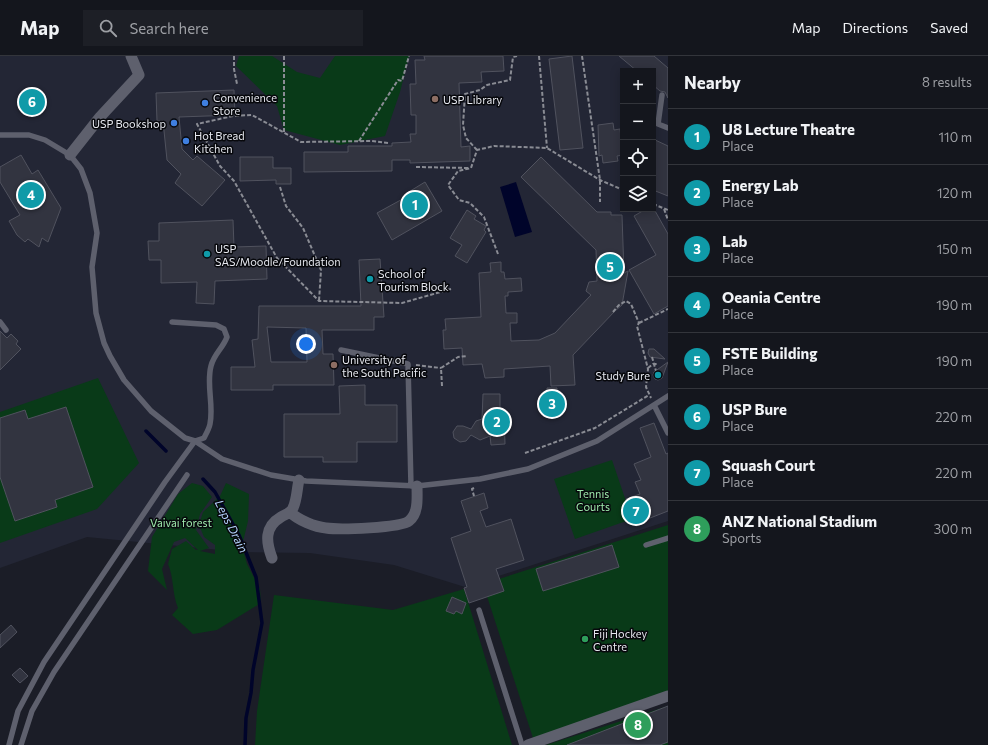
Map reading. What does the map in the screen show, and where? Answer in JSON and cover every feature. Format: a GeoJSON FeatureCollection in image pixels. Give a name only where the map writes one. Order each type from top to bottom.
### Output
{"type":"FeatureCollection","features":[{"type":"Feature","properties":{"kind":"street"},"geometry":{"type":"LineString","coordinates":[[70,155],[100,117],[139,75],[131,56]]}},
{"type":"Feature","properties":{"kind":"street"},"geometry":{"type":"LineString","coordinates":[[272,558],[268,545],[267,534],[273,523],[290,512],[294,507],[299,480]]}},
{"type":"Feature","properties":{"kind":"street"},"geometry":{"type":"LineString","coordinates":[[290,512],[306,522],[326,528],[347,529],[400,524],[409,521],[414,514],[418,501],[414,486]]}},
{"type":"Feature","properties":{"kind":"street"},"geometry":{"type":"LineString","coordinates":[[528,745],[668,696]]}},
{"type":"Feature","properties":{"kind":"lane"},"geometry":{"type":"LineString","coordinates":[[662,95],[658,124],[668,128]]}},
{"type":"Feature","properties":{"kind":"lane"},"geometry":{"type":"LineString","coordinates":[[0,135],[29,135],[45,140],[70,155],[81,169],[90,193],[97,234],[92,266],[94,298],[104,343],[124,380],[136,396],[151,411],[185,438],[195,441],[222,459],[270,475],[299,480],[414,486],[480,479],[528,469],[597,441],[668,396]]}},
{"type":"Feature","properties":{"kind":"lane"},"geometry":{"type":"LineString","coordinates":[[0,322],[6,330]]}},
{"type":"Feature","properties":{"kind":"lane"},"geometry":{"type":"LineString","coordinates":[[9,745],[18,712],[44,662],[165,482],[195,441],[204,438],[210,424],[208,389],[211,367],[216,353],[224,345],[227,337],[224,329],[216,325],[172,322]]}},
{"type":"Feature","properties":{"kind":"lane"},"geometry":{"type":"LineString","coordinates":[[341,350],[408,364],[414,486]]}},
{"type":"Feature","properties":{"kind":"lane"},"geometry":{"type":"LineString","coordinates":[[654,405],[668,433]]}},
{"type":"Feature","properties":{"kind":"lane"},"geometry":{"type":"LineString","coordinates":[[21,745],[32,711],[54,672],[187,475]]}},
{"type":"Feature","properties":{"kind":"lane"},"geometry":{"type":"LineString","coordinates":[[646,545],[668,538]]}},
{"type":"Feature","properties":{"kind":"lane"},"geometry":{"type":"LineString","coordinates":[[479,610],[522,745]]}},
{"type":"Feature","properties":{"kind":"path"},"geometry":{"type":"LineString","coordinates":[[234,56],[234,69],[237,84]]}},
{"type":"Feature","properties":{"kind":"path"},"geometry":{"type":"LineString","coordinates":[[284,56],[284,133]]}},
{"type":"Feature","properties":{"kind":"path"},"geometry":{"type":"LineString","coordinates":[[358,141],[398,80],[402,81],[409,56]]}},
{"type":"Feature","properties":{"kind":"path"},"geometry":{"type":"LineString","coordinates":[[477,150],[466,138],[463,125],[465,94],[480,90],[487,85],[510,80],[513,57],[517,56]]}},
{"type":"Feature","properties":{"kind":"path"},"geometry":{"type":"LineString","coordinates":[[539,56],[548,148]]}},
{"type":"Feature","properties":{"kind":"path"},"geometry":{"type":"LineString","coordinates":[[582,56],[600,180],[600,202]]}},
{"type":"Feature","properties":{"kind":"path"},"geometry":{"type":"LineString","coordinates":[[388,143],[372,140],[300,142],[252,115],[233,116],[197,124],[220,166],[234,181],[277,258],[319,301],[402,303],[451,289]]}},
{"type":"Feature","properties":{"kind":"path"},"geometry":{"type":"LineString","coordinates":[[477,150],[494,146],[548,148],[600,180],[620,189]]}},
{"type":"Feature","properties":{"kind":"path"},"geometry":{"type":"LineString","coordinates":[[471,168],[477,150]]}},
{"type":"Feature","properties":{"kind":"path"},"geometry":{"type":"LineString","coordinates":[[416,167],[471,168]]}},
{"type":"Feature","properties":{"kind":"path"},"geometry":{"type":"LineString","coordinates":[[471,168],[458,171],[448,185],[460,200],[470,203],[484,217],[498,254]]}},
{"type":"Feature","properties":{"kind":"path"},"geometry":{"type":"LineString","coordinates":[[280,187],[286,206],[303,228],[321,270],[319,301]]}},
{"type":"Feature","properties":{"kind":"path"},"geometry":{"type":"LineString","coordinates":[[656,205],[668,210]]}},
{"type":"Feature","properties":{"kind":"path"},"geometry":{"type":"LineString","coordinates":[[664,209],[668,220]]}},
{"type":"Feature","properties":{"kind":"path"},"geometry":{"type":"LineString","coordinates":[[613,312],[619,305],[626,301],[631,304],[639,323],[637,326],[648,369],[646,387],[654,405]]}},
{"type":"Feature","properties":{"kind":"path"},"geometry":{"type":"LineString","coordinates":[[639,323],[668,309]]}},
{"type":"Feature","properties":{"kind":"path"},"geometry":{"type":"LineString","coordinates":[[408,364],[441,368],[458,357],[468,356]]}},
{"type":"Feature","properties":{"kind":"path"},"geometry":{"type":"LineString","coordinates":[[652,357],[656,371]]}},
{"type":"Feature","properties":{"kind":"path"},"geometry":{"type":"LineString","coordinates":[[648,369],[653,364],[658,364]]}},
{"type":"Feature","properties":{"kind":"path"},"geometry":{"type":"LineString","coordinates":[[441,368],[442,386]]}},
{"type":"Feature","properties":{"kind":"path"},"geometry":{"type":"LineString","coordinates":[[525,452],[595,428],[649,395]]}},
{"type":"Feature","properties":{"kind":"shaded area","name":"University of the South Pacific"},"geometry":{"type":"Polygon","coordinates":[[[0,56],[668,56],[668,521],[465,587],[394,565],[310,553],[241,552],[87,537],[0,568],[0,56]]]}},
{"type":"Feature","properties":{"kind":"green space"},"geometry":{"type":"Polygon","coordinates":[[[239,56],[272,56],[297,72],[320,78],[335,56],[409,56],[400,92],[385,136],[340,145],[284,130],[277,106],[236,66],[239,56]]]}},
{"type":"Feature","properties":{"kind":"green space"},"geometry":{"type":"Polygon","coordinates":[[[98,378],[139,463],[97,509],[0,543],[0,412],[98,378]]]}},
{"type":"Feature","properties":{"kind":"green space","name":"Tennis Courts"},"geometry":{"type":"Polygon","coordinates":[[[612,460],[632,519],[575,539],[554,479],[612,460]]]}},
{"type":"Feature","properties":{"kind":"green space","name":"Vaivai forest"},"geometry":{"type":"Polygon","coordinates":[[[192,483],[203,486],[212,497],[200,514],[196,530],[209,548],[200,551],[215,554],[215,545],[204,537],[199,525],[203,512],[220,496],[226,483],[249,494],[248,521],[242,546],[247,564],[260,589],[261,603],[217,630],[193,634],[172,615],[178,608],[168,564],[172,549],[186,541],[198,550],[185,538],[174,542],[162,569],[167,590],[148,571],[152,537],[178,494],[192,483]]]}},
{"type":"Feature","properties":{"kind":"green space","name":"Fiji Hockey Centre"},"geometry":{"type":"Polygon","coordinates":[[[668,525],[668,695],[533,738],[483,584],[668,525]]]}},
{"type":"Feature","properties":{"kind":"green space"},"geometry":{"type":"Polygon","coordinates":[[[464,589],[512,745],[255,745],[257,711],[274,595],[393,610],[464,589]]]}},
{"type":"Feature","properties":{"kind":"green space"},"geometry":{"type":"Polygon","coordinates":[[[668,706],[668,745],[546,745],[668,706]]]}},
{"type":"Feature","properties":{"kind":"water"},"geometry":{"type":"Polygon","coordinates":[[[516,182],[532,232],[515,237],[500,187],[516,182]]]}},
{"type":"Feature","properties":{"kind":"building","name":"USP Library"},"geometry":{"type":"Polygon","coordinates":[[[424,56],[503,56],[504,71],[481,72],[482,82],[459,83],[461,147],[470,146],[470,161],[410,163],[410,160],[392,160],[392,171],[304,172],[304,152],[348,152],[348,146],[392,146],[392,143],[411,142],[410,134],[416,134],[416,115],[411,115],[410,84],[416,84],[415,60],[425,60],[424,56]]]}},
{"type":"Feature","properties":{"kind":"building"},"geometry":{"type":"Polygon","coordinates":[[[572,56],[583,148],[560,150],[549,59],[572,56]]]}},
{"type":"Feature","properties":{"kind":"building"},"geometry":{"type":"Polygon","coordinates":[[[619,56],[654,56],[668,68],[668,98],[665,92],[660,91],[656,88],[656,68],[633,68],[619,56]]]}},
{"type":"Feature","properties":{"kind":"building"},"geometry":{"type":"Polygon","coordinates":[[[38,90],[45,104],[25,115],[18,101],[38,90]]]}},
{"type":"Feature","properties":{"kind":"building"},"geometry":{"type":"Polygon","coordinates":[[[234,90],[235,115],[179,117],[182,149],[193,160],[197,156],[225,180],[202,206],[175,183],[181,174],[167,160],[163,121],[157,121],[156,93],[234,90]]]}},
{"type":"Feature","properties":{"kind":"building"},"geometry":{"type":"Polygon","coordinates":[[[613,123],[614,130],[620,129],[620,156],[617,156],[618,161],[603,163],[602,155],[599,156],[598,125],[613,123]]]}},
{"type":"Feature","properties":{"kind":"building"},"geometry":{"type":"Polygon","coordinates":[[[656,140],[668,146],[668,196],[656,191],[656,140]]]}},
{"type":"Feature","properties":{"kind":"building"},"geometry":{"type":"Polygon","coordinates":[[[21,155],[32,174],[38,170],[61,208],[48,242],[42,238],[39,247],[28,239],[25,242],[17,235],[9,221],[20,215],[0,182],[0,167],[21,155]]]}},
{"type":"Feature","properties":{"kind":"building"},"geometry":{"type":"Polygon","coordinates":[[[240,157],[273,157],[273,168],[291,168],[291,184],[276,184],[276,180],[240,181],[240,157]]]}},
{"type":"Feature","properties":{"kind":"building"},"geometry":{"type":"Polygon","coordinates":[[[541,157],[597,212],[611,212],[611,215],[622,215],[624,273],[628,271],[622,305],[573,355],[575,385],[551,386],[550,366],[504,369],[504,377],[485,378],[482,364],[463,365],[462,348],[444,349],[443,330],[446,330],[445,319],[481,317],[479,273],[491,272],[490,263],[501,262],[501,272],[504,272],[505,279],[521,278],[522,291],[508,292],[508,296],[505,296],[506,313],[517,313],[517,323],[510,323],[511,341],[539,340],[555,333],[591,295],[586,291],[589,282],[597,281],[596,250],[521,177],[541,157]]]}},
{"type":"Feature","properties":{"kind":"building"},"geometry":{"type":"Polygon","coordinates":[[[425,182],[442,211],[392,240],[377,213],[408,196],[407,193],[425,182]]]}},
{"type":"Feature","properties":{"kind":"building"},"geometry":{"type":"Polygon","coordinates":[[[467,210],[476,216],[474,219],[486,226],[484,230],[486,232],[467,263],[455,256],[462,245],[450,238],[467,210]]]}},
{"type":"Feature","properties":{"kind":"building"},"geometry":{"type":"Polygon","coordinates":[[[641,212],[656,212],[668,234],[668,306],[654,314],[629,270],[656,255],[634,216],[641,212]]]}},
{"type":"Feature","properties":{"kind":"building","name":"USP SAS/Moodle/Foundation"},"geometry":{"type":"Polygon","coordinates":[[[233,220],[234,247],[266,246],[267,279],[215,281],[214,304],[196,303],[197,282],[161,283],[161,260],[149,260],[148,241],[159,241],[159,223],[233,220]]]}},
{"type":"Feature","properties":{"kind":"building"},"geometry":{"type":"Polygon","coordinates":[[[380,259],[384,317],[374,317],[374,330],[322,330],[323,354],[333,354],[334,385],[273,385],[273,390],[231,390],[231,367],[255,367],[252,340],[258,339],[259,306],[361,306],[359,260],[380,259]],[[267,327],[271,362],[307,362],[306,328],[267,327]]]}},
{"type":"Feature","properties":{"kind":"building"},"geometry":{"type":"Polygon","coordinates":[[[0,331],[7,338],[11,334],[18,341],[16,344],[21,349],[0,370],[0,331]]]}},
{"type":"Feature","properties":{"kind":"building"},"geometry":{"type":"Polygon","coordinates":[[[649,349],[654,349],[665,359],[650,357],[648,353],[649,349]]]}},
{"type":"Feature","properties":{"kind":"building"},"geometry":{"type":"Polygon","coordinates":[[[668,362],[662,378],[658,380],[655,379],[653,375],[654,372],[668,362]]]}},
{"type":"Feature","properties":{"kind":"building"},"geometry":{"type":"Polygon","coordinates":[[[365,385],[365,405],[397,405],[397,442],[357,442],[357,462],[323,462],[323,457],[284,457],[284,414],[340,414],[339,386],[365,385]]]}},
{"type":"Feature","properties":{"kind":"building"},"geometry":{"type":"Polygon","coordinates":[[[547,388],[557,388],[557,411],[547,411],[547,388]]]}},
{"type":"Feature","properties":{"kind":"building"},"geometry":{"type":"Polygon","coordinates":[[[483,394],[500,394],[500,414],[504,414],[505,444],[491,445],[490,436],[480,440],[471,435],[466,441],[460,442],[454,438],[453,432],[457,426],[463,426],[471,429],[476,421],[482,419],[483,394]]]}},
{"type":"Feature","properties":{"kind":"building"},"geometry":{"type":"Polygon","coordinates":[[[66,407],[93,487],[55,500],[57,507],[15,521],[0,477],[0,418],[25,410],[28,419],[66,407]]]}},
{"type":"Feature","properties":{"kind":"building"},"geometry":{"type":"Polygon","coordinates":[[[654,423],[666,454],[668,453],[668,511],[645,520],[645,522],[636,526],[626,499],[640,494],[635,482],[641,480],[634,464],[651,457],[640,428],[654,423]]]}},
{"type":"Feature","properties":{"kind":"building"},"geometry":{"type":"Polygon","coordinates":[[[484,493],[488,508],[480,511],[486,527],[511,519],[524,560],[496,569],[504,591],[469,603],[464,588],[467,587],[451,538],[471,531],[461,501],[484,493]]]}},
{"type":"Feature","properties":{"kind":"building"},"geometry":{"type":"Polygon","coordinates":[[[612,545],[619,567],[543,591],[536,569],[612,545]]]}},
{"type":"Feature","properties":{"kind":"building"},"geometry":{"type":"Polygon","coordinates":[[[452,597],[466,603],[462,614],[456,611],[454,614],[446,611],[452,597]]]}},
{"type":"Feature","properties":{"kind":"building"},"geometry":{"type":"Polygon","coordinates":[[[11,625],[17,632],[0,648],[0,635],[11,625]]]}},
{"type":"Feature","properties":{"kind":"building"},"geometry":{"type":"Polygon","coordinates":[[[20,668],[28,676],[20,683],[12,675],[20,668]]]}},
{"type":"Feature","properties":{"kind":"building"},"geometry":{"type":"Polygon","coordinates":[[[668,706],[668,742],[660,745],[567,745],[668,706]]]}},
{"type":"Feature","properties":{"kind":"waterway","name":"Leps Drain"},"geometry":{"type":"LineString","coordinates":[[146,431],[166,451]]}},
{"type":"Feature","properties":{"kind":"waterway"},"geometry":{"type":"LineString","coordinates":[[203,479],[215,492],[239,535],[256,577],[262,623],[246,718],[245,745]]}},
{"type":"Feature","properties":{"kind":"place","name":"USP Library"},"geometry":{"type":"Point","coordinates":[435,99]}},
{"type":"Feature","properties":{"kind":"place","name":"USP Bure"},"geometry":{"type":"Point","coordinates":[32,102]}},
{"type":"Feature","properties":{"kind":"place","name":"Convenience Store"},"geometry":{"type":"Point","coordinates":[205,103]}},
{"type":"Feature","properties":{"kind":"place","name":"USP Bookshop"},"geometry":{"type":"Point","coordinates":[174,123]}},
{"type":"Feature","properties":{"kind":"place","name":"Hot Bread Kitchen"},"geometry":{"type":"Point","coordinates":[186,141]}},
{"type":"Feature","properties":{"kind":"place","name":"Oeania Centre"},"geometry":{"type":"Point","coordinates":[31,195]}},
{"type":"Feature","properties":{"kind":"place","name":"U8 Lecture Theatre"},"geometry":{"type":"Point","coordinates":[415,205]}},
{"type":"Feature","properties":{"kind":"place","name":"USP SAS/Moodle/Foundation"},"geometry":{"type":"Point","coordinates":[207,254]}},
{"type":"Feature","properties":{"kind":"place","name":"FSTE Building"},"geometry":{"type":"Point","coordinates":[610,267]}},
{"type":"Feature","properties":{"kind":"place","name":"School of Tourism Block"},"geometry":{"type":"Point","coordinates":[370,279]}},
{"type":"Feature","properties":{"kind":"place","name":"University of the South Pacific"},"geometry":{"type":"Point","coordinates":[334,365]}},
{"type":"Feature","properties":{"kind":"place","name":"Study Bure"},"geometry":{"type":"Point","coordinates":[658,375]}},
{"type":"Feature","properties":{"kind":"place","name":"Lab"},"geometry":{"type":"Point","coordinates":[552,404]}},
{"type":"Feature","properties":{"kind":"place","name":"Energy Lab"},"geometry":{"type":"Point","coordinates":[497,422]}},
{"type":"Feature","properties":{"kind":"place","name":"Squash Court"},"geometry":{"type":"Point","coordinates":[636,511]}},
{"type":"Feature","properties":{"kind":"place","name":"Fiji Hockey Centre"},"geometry":{"type":"Point","coordinates":[585,639]}},
{"type":"Feature","properties":{"kind":"place","name":"ANZ National Stadium"},"geometry":{"type":"Point","coordinates":[638,725]}}]}
